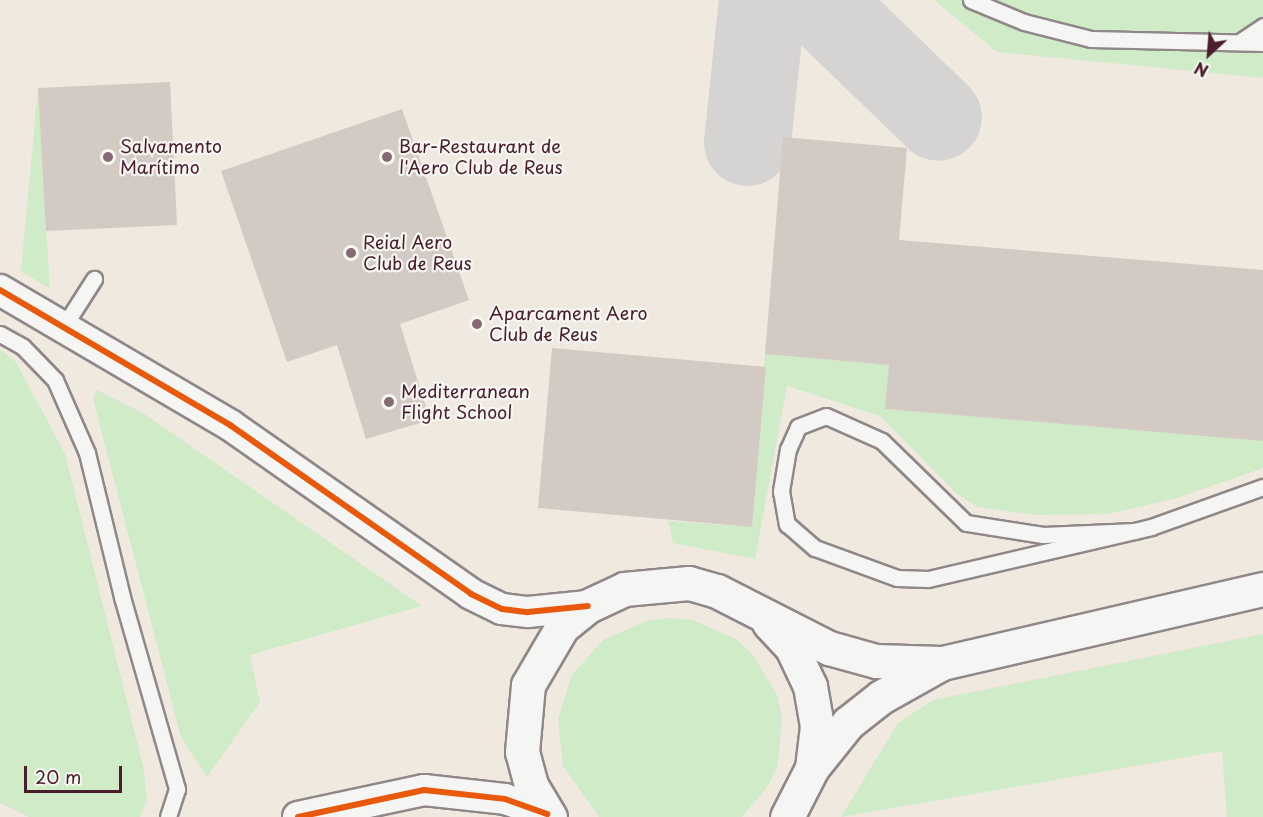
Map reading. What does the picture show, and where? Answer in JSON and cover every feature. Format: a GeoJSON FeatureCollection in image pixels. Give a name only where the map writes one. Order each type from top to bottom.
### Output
{"type":"FeatureCollection","features":[{"type":"Feature","properties":{"kind":"main road"},"geometry":{"type":"LineString","coordinates":[[549,815],[531,785],[521,718],[542,654],[588,606],[624,589],[689,583],[717,591],[764,617],[829,648],[876,661],[942,663],[1263,589]]}},
{"type":"Feature","properties":{"kind":"main road"},"geometry":{"type":"LineString","coordinates":[[764,617],[792,648],[810,686],[817,726],[812,768]]}},
{"type":"Feature","properties":{"kind":"main road"},"geometry":{"type":"LineString","coordinates":[[788,817],[812,768],[848,723],[881,696],[942,663]]}},
{"type":"Feature","properties":{"kind":"street"},"geometry":{"type":"LineString","coordinates":[[0,290],[230,426],[471,594],[502,609],[528,612],[588,606]]}},
{"type":"Feature","properties":{"kind":"street"},"geometry":{"type":"LineString","coordinates":[[298,817],[424,790],[505,799],[549,815]]}},
{"type":"Feature","properties":{"kind":"lane"},"geometry":{"type":"LineString","coordinates":[[971,0],[1024,22],[1091,39],[1263,43]]}},
{"type":"Feature","properties":{"kind":"lane"},"geometry":{"type":"LineString","coordinates":[[1238,43],[1263,26]]}},
{"type":"Feature","properties":{"kind":"lane"},"geometry":{"type":"LineString","coordinates":[[64,326],[94,279]]}},
{"type":"Feature","properties":{"kind":"lane"},"geometry":{"type":"LineString","coordinates":[[0,334],[23,347],[55,380],[87,453],[122,597],[177,789],[168,817]]}},
{"type":"Feature","properties":{"kind":"lane"},"geometry":{"type":"LineString","coordinates":[[1135,531],[1043,535],[966,523],[882,441],[826,416],[798,427],[788,449],[782,511],[798,538],[897,578],[928,579],[1135,531],[1263,487]]}},
{"type":"Feature","properties":{"kind":"shaded area"},"geometry":{"type":"Polygon","coordinates":[[[0,0],[1263,0],[1263,817],[0,817],[0,0]]]}},
{"type":"Feature","properties":{"kind":"green space"},"geometry":{"type":"Polygon","coordinates":[[[934,0],[1263,0],[1263,78],[997,52],[934,0]]]}},
{"type":"Feature","properties":{"kind":"green space"},"geometry":{"type":"Polygon","coordinates":[[[38,88],[50,289],[21,271],[38,88]]]}},
{"type":"Feature","properties":{"kind":"green space"},"geometry":{"type":"Polygon","coordinates":[[[0,349],[16,362],[65,454],[144,770],[147,800],[140,817],[29,817],[0,803],[0,349]]]}},
{"type":"Feature","properties":{"kind":"green space"},"geometry":{"type":"Polygon","coordinates":[[[765,354],[889,365],[886,409],[1263,441],[1263,468],[1177,498],[1108,514],[1035,515],[977,507],[957,494],[880,416],[787,386],[755,559],[673,543],[668,521],[752,527],[765,354]]]}},
{"type":"Feature","properties":{"kind":"green space"},"geometry":{"type":"Polygon","coordinates":[[[97,390],[143,413],[422,606],[250,655],[260,702],[207,777],[181,737],[93,399],[97,390]]]}},
{"type":"Feature","properties":{"kind":"green space"},"geometry":{"type":"Polygon","coordinates":[[[669,618],[693,620],[736,639],[753,655],[777,695],[782,718],[778,765],[768,786],[742,817],[599,817],[563,766],[558,719],[572,675],[603,640],[646,621],[669,618]]]}},
{"type":"Feature","properties":{"kind":"green space"},"geometry":{"type":"Polygon","coordinates":[[[1263,634],[1263,817],[1227,817],[1222,751],[841,817],[898,723],[933,700],[1263,634]]]}},
{"type":"Feature","properties":{"kind":"building","name":"Salvamento Marítimo"},"geometry":{"type":"Polygon","coordinates":[[[170,82],[177,225],[46,231],[38,88],[170,82]]]}},
{"type":"Feature","properties":{"kind":"building","name":"Reial Aero Club de Reus"},"geometry":{"type":"Polygon","coordinates":[[[402,109],[469,300],[400,324],[430,420],[366,439],[337,345],[287,362],[221,171],[402,109]]]}},
{"type":"Feature","properties":{"kind":"building"},"geometry":{"type":"Polygon","coordinates":[[[783,137],[907,148],[899,240],[1263,270],[1263,441],[885,409],[889,365],[765,354],[783,137]]]}},
{"type":"Feature","properties":{"kind":"building"},"geometry":{"type":"Polygon","coordinates":[[[552,348],[766,367],[752,527],[538,508],[552,348]]]}},
{"type":"Feature","properties":{"kind":"taxiway"},"geometry":{"type":"LineString","coordinates":[[747,142],[762,0]]}},
{"type":"Feature","properties":{"kind":"taxiway"},"geometry":{"type":"LineString","coordinates":[[817,0],[938,117]]}},
{"type":"Feature","properties":{"kind":"cycle path"},"geometry":{"type":"LineString","coordinates":[[0,290],[230,425],[471,594],[502,609],[528,612],[588,606]]}},
{"type":"Feature","properties":{"kind":"cycle path"},"geometry":{"type":"LineString","coordinates":[[298,817],[424,790],[505,799],[547,814]]}},
{"type":"Feature","properties":{"kind":"place","name":"Salvamento Marítimo"},"geometry":{"type":"Point","coordinates":[108,157]}},
{"type":"Feature","properties":{"kind":"place","name":"Bar-Restaurant de l'Aero Club de Reus"},"geometry":{"type":"Point","coordinates":[387,157]}},
{"type":"Feature","properties":{"kind":"place","name":"Reial Aero Club de Reus"},"geometry":{"type":"Point","coordinates":[351,253]}},
{"type":"Feature","properties":{"kind":"place","name":"Aparcament Aero Club de Reus"},"geometry":{"type":"Point","coordinates":[477,324]}},
{"type":"Feature","properties":{"kind":"place","name":"Mediterranean Flight School"},"geometry":{"type":"Point","coordinates":[389,402]}}]}
